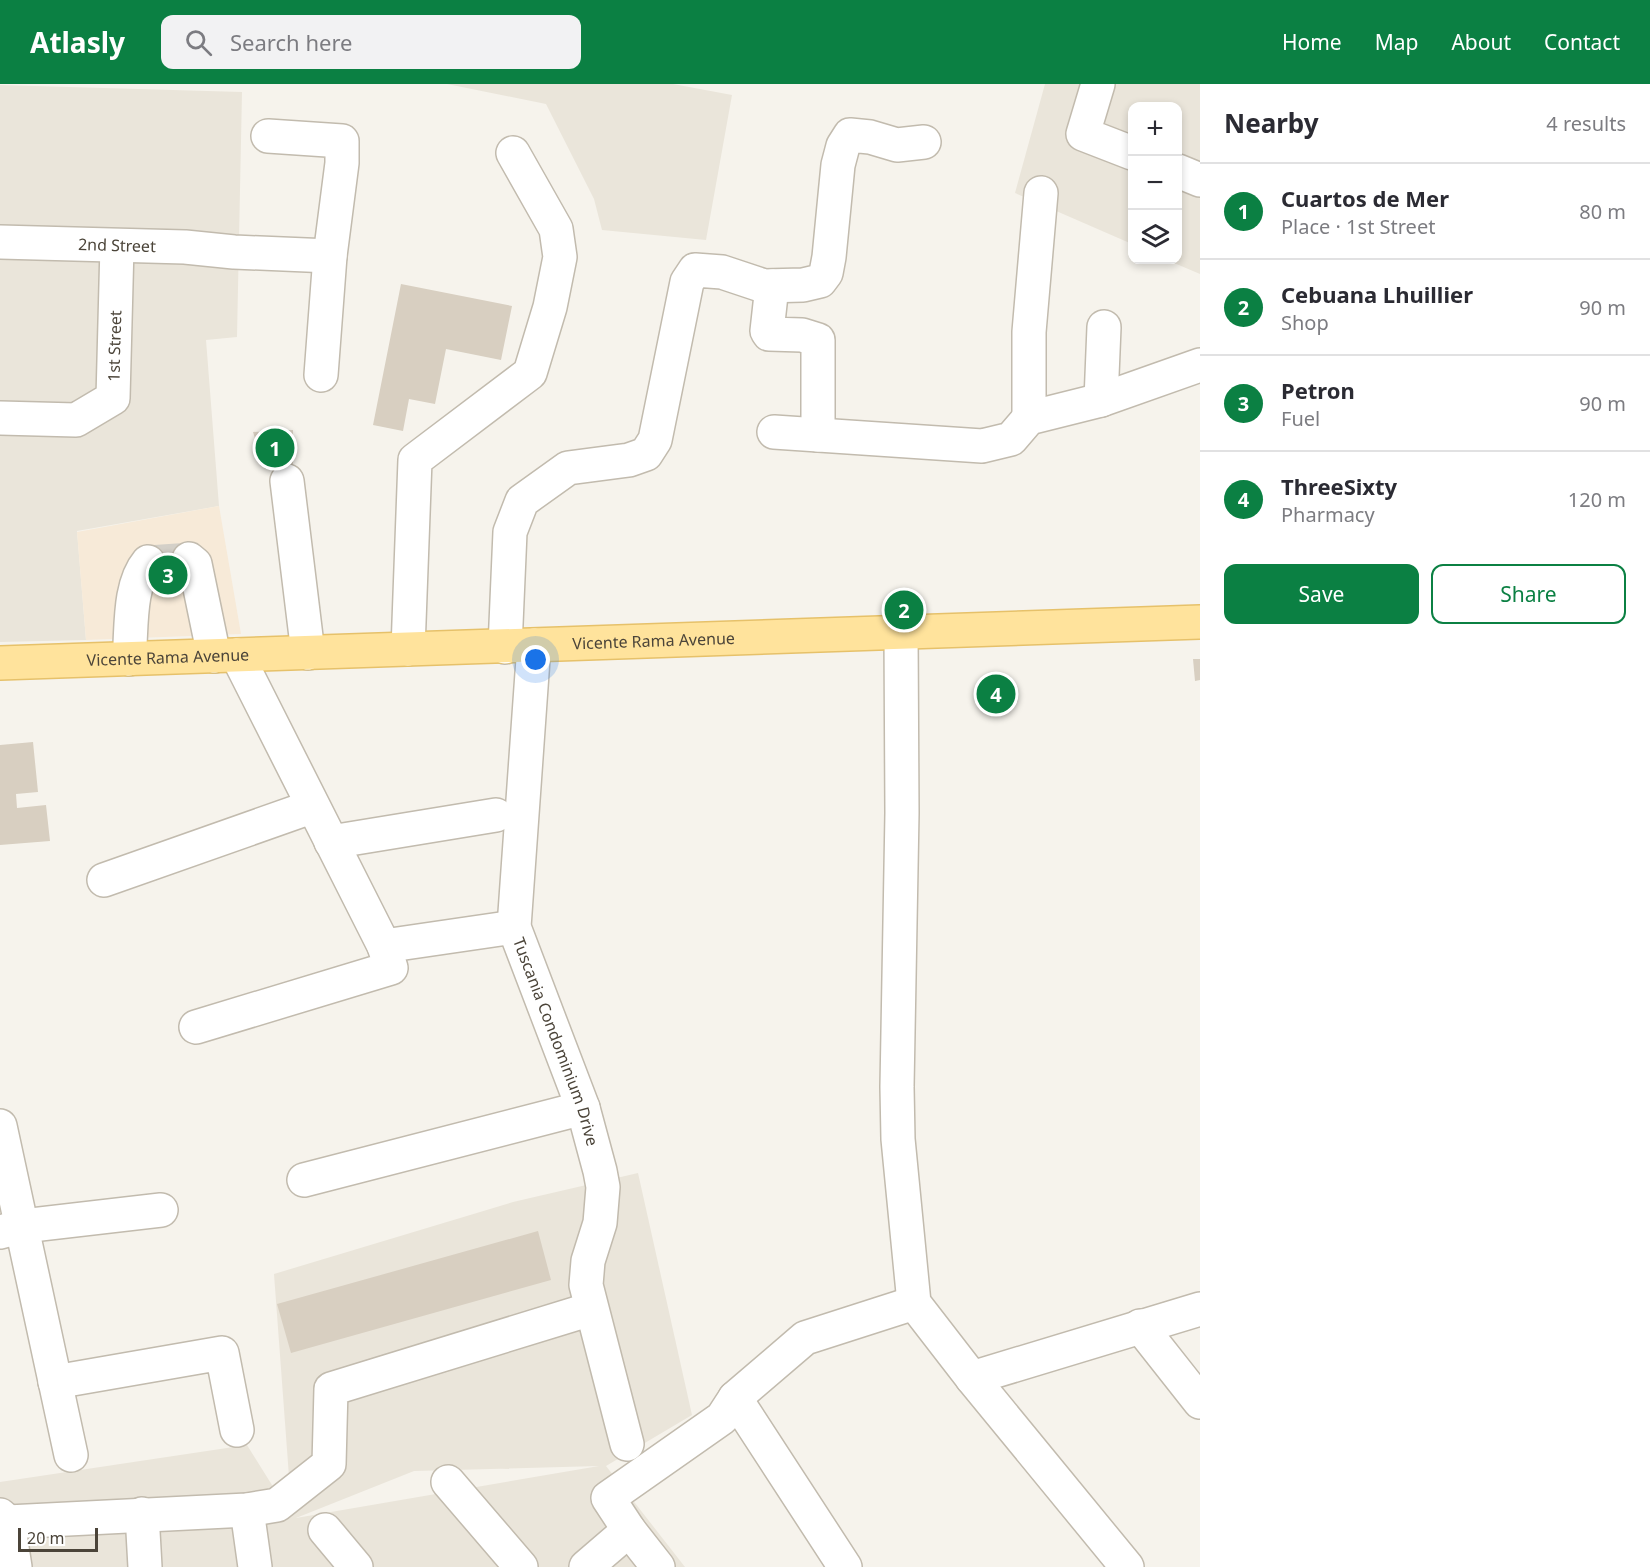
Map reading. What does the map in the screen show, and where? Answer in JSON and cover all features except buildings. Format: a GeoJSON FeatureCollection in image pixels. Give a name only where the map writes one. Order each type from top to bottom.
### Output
{"type":"FeatureCollection","features":[{"type":"Feature","properties":{"kind":"main road","name":"Vicente Rama Avenue"},"geometry":{"type":"LineString","coordinates":[[0,663],[1200,622]]}},
{"type":"Feature","properties":{"kind":"street"},"geometry":{"type":"LineString","coordinates":[[1098,84],[1083,134],[1128,151]]}},
{"type":"Feature","properties":{"kind":"street"},"geometry":{"type":"LineString","coordinates":[[818,435],[818,340],[816,337],[802,335],[769,334],[767,331],[771,286],[803,285],[820,281],[826,273],[838,165],[843,146],[850,135],[870,137],[897,145],[924,142]]}},
{"type":"Feature","properties":{"kind":"street"},"geometry":{"type":"LineString","coordinates":[[268,136],[342,141],[342,163],[330,256],[321,375]]}},
{"type":"Feature","properties":{"kind":"street"},"geometry":{"type":"LineString","coordinates":[[408,649],[415,460],[530,373],[550,307],[560,257],[556,229],[513,153]]}},
{"type":"Feature","properties":{"kind":"street"},"geometry":{"type":"LineString","coordinates":[[1182,173],[1200,180]]}},
{"type":"Feature","properties":{"kind":"street"},"geometry":{"type":"LineString","coordinates":[[1029,418],[1029,332],[1041,193]]}},
{"type":"Feature","properties":{"kind":"street","name":"2nd Street"},"geometry":{"type":"LineString","coordinates":[[0,242],[185,247],[234,252],[330,256]]}},
{"type":"Feature","properties":{"kind":"street","name":"1st Street"},"geometry":{"type":"LineString","coordinates":[[0,418],[76,420],[113,398],[117,246]]}},
{"type":"Feature","properties":{"kind":"street","name":"Tuscania Condominium Drive"},"geometry":{"type":"LineString","coordinates":[[627,1444],[586,1285],[588,1261],[600,1223],[603,1187],[583,1108],[514,927],[520,646],[510,532],[522,501],[568,468],[629,460],[646,454],[656,440],[687,282],[694,270],[722,272],[764,286],[771,286]]}},
{"type":"Feature","properties":{"kind":"street"},"geometry":{"type":"LineString","coordinates":[[1101,400],[1104,327]]}},
{"type":"Feature","properties":{"kind":"street"},"geometry":{"type":"LineString","coordinates":[[774,432],[982,446],[1011,440],[1029,418],[1101,400],[1200,365]]}},
{"type":"Feature","properties":{"kind":"street"},"geometry":{"type":"LineString","coordinates":[[287,481],[308,653]]}},
{"type":"Feature","properties":{"kind":"street"},"geometry":{"type":"LineString","coordinates":[[189,559],[195,564],[225,655],[331,842],[384,946],[391,968],[196,1027]]}},
{"type":"Feature","properties":{"kind":"street"},"geometry":{"type":"LineString","coordinates":[[129,659],[135,592],[142,570],[148,562]]}},
{"type":"Feature","properties":{"kind":"street"},"geometry":{"type":"LineString","coordinates":[[902,633],[897,1086],[898,1139],[914,1303],[972,1378],[1127,1567]]}},
{"type":"Feature","properties":{"kind":"street"},"geometry":{"type":"LineString","coordinates":[[104,880],[311,807]]}},
{"type":"Feature","properties":{"kind":"street"},"geometry":{"type":"LineString","coordinates":[[331,842],[496,815]]}},
{"type":"Feature","properties":{"kind":"street"},"geometry":{"type":"LineString","coordinates":[[384,946],[514,927]]}},
{"type":"Feature","properties":{"kind":"street"},"geometry":{"type":"LineString","coordinates":[[304,1180],[583,1108]]}},
{"type":"Feature","properties":{"kind":"street"},"geometry":{"type":"LineString","coordinates":[[0,1126],[11,1229],[55,1382],[71,1455]]}},
{"type":"Feature","properties":{"kind":"street"},"geometry":{"type":"LineString","coordinates":[[11,1229],[161,1210]]}},
{"type":"Feature","properties":{"kind":"street"},"geometry":{"type":"LineString","coordinates":[[658,1567],[629,1530],[608,1497],[722,1418],[735,1398],[805,1338],[914,1303]]}},
{"type":"Feature","properties":{"kind":"street"},"geometry":{"type":"LineString","coordinates":[[15,1567],[4,1519],[247,1510],[277,1504],[329,1464],[331,1389],[591,1309]]}},
{"type":"Feature","properties":{"kind":"street"},"geometry":{"type":"LineString","coordinates":[[972,1378],[1200,1309]]}},
{"type":"Feature","properties":{"kind":"street"},"geometry":{"type":"LineString","coordinates":[[1140,1326],[1200,1402]]}},
{"type":"Feature","properties":{"kind":"street"},"geometry":{"type":"LineString","coordinates":[[55,1382],[222,1353],[237,1430]]}},
{"type":"Feature","properties":{"kind":"street"},"geometry":{"type":"LineString","coordinates":[[735,1398],[845,1567]]}},
{"type":"Feature","properties":{"kind":"street"},"geometry":{"type":"LineString","coordinates":[[448,1482],[521,1567]]}},
{"type":"Feature","properties":{"kind":"street"},"geometry":{"type":"LineString","coordinates":[[247,1510],[255,1567]]}},
{"type":"Feature","properties":{"kind":"street"},"geometry":{"type":"LineString","coordinates":[[142,1514],[145,1567]]}},
{"type":"Feature","properties":{"kind":"street"},"geometry":{"type":"LineString","coordinates":[[326,1530],[356,1567]]}},
{"type":"Feature","properties":{"kind":"street"},"geometry":{"type":"LineString","coordinates":[[586,1567],[629,1530]]}},
{"type":"Feature","properties":{"kind":"shaded area"},"geometry":{"type":"Polygon","coordinates":[[[447,84],[673,84],[732,95],[706,240],[602,230],[594,199],[546,104],[447,84]]]}},
{"type":"Feature","properties":{"kind":"shaded area"},"geometry":{"type":"Polygon","coordinates":[[[1045,84],[1200,84],[1200,274],[1176,264],[1182,264],[1182,102],[1128,102],[1128,242],[1015,193],[1045,84]]]}},
{"type":"Feature","properties":{"kind":"shaded area"},"geometry":{"type":"Polygon","coordinates":[[[0,85],[242,92],[237,337],[206,340],[219,506],[77,531],[86,640],[0,642],[0,85]]]}},
{"type":"Feature","properties":{"kind":"shaded area"},"geometry":{"type":"Polygon","coordinates":[[[219,506],[241,634],[86,640],[77,532],[219,506]]]}},
{"type":"Feature","properties":{"kind":"shaded area"},"geometry":{"type":"Polygon","coordinates":[[[638,1173],[692,1415],[606,1466],[685,1567],[0,1567],[0,1482],[247,1445],[292,1517],[274,1274],[513,1202],[638,1173]],[[599,1466],[414,1471],[296,1518],[599,1466]]]}},
{"type":"Feature","properties":{"kind":"tunnel"},"geometry":{"type":"LineString","coordinates":[[148,562],[189,559]]}},
{"type":"Feature","properties":{"kind":"place","name":"Cuartos de Mer"},"geometry":{"type":"Point","coordinates":[275,448]}},
{"type":"Feature","properties":{"kind":"place","name":"Petron"},"geometry":{"type":"Point","coordinates":[168,575]}},
{"type":"Feature","properties":{"kind":"place","name":"Cebuana Lhuillier"},"geometry":{"type":"Point","coordinates":[904,610]}},
{"type":"Feature","properties":{"kind":"place","name":"ThreeSixty"},"geometry":{"type":"Point","coordinates":[996,694]}}]}
